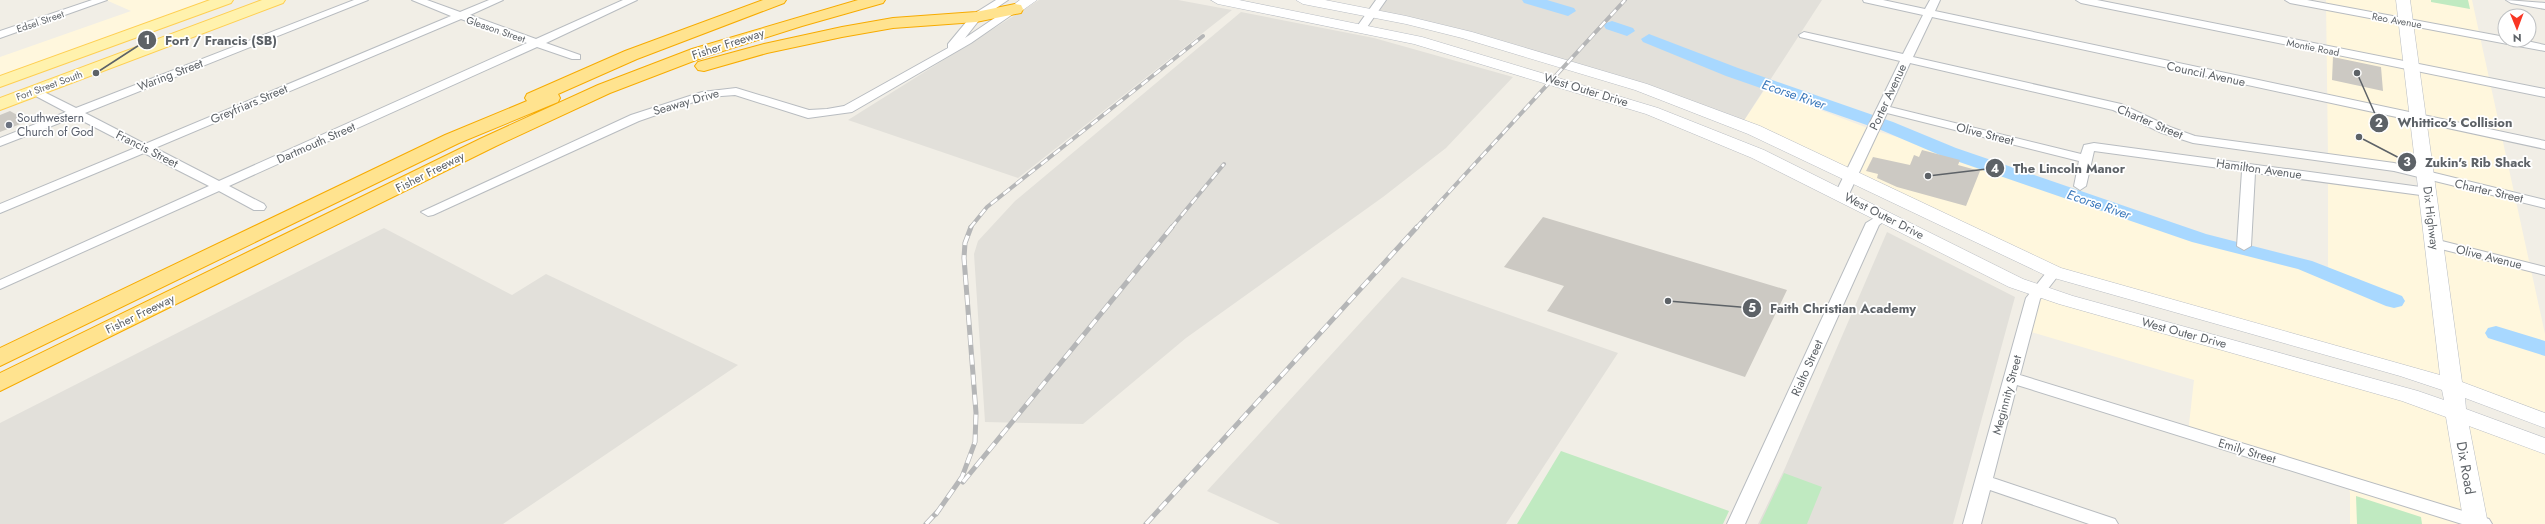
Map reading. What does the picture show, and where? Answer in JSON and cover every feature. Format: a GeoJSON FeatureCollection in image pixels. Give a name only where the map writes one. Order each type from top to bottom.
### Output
{"type":"FeatureCollection","features":[{"type":"Feature","properties":{"kind":"highway"},"geometry":{"type":"LineString","coordinates":[[452,140],[473,125],[631,55],[778,0]]}},
{"type":"Feature","properties":{"kind":"highway","name":"Fisher Freeway"},"geometry":{"type":"LineString","coordinates":[[0,358],[452,140],[645,60],[752,24],[835,0]]}},
{"type":"Feature","properties":{"kind":"highway","name":"Fisher Freeway"},"geometry":{"type":"LineString","coordinates":[[0,383],[397,189],[489,142],[611,87],[698,53],[796,22],[877,0]]}},
{"type":"Feature","properties":{"kind":"highway"},"geometry":{"type":"LineString","coordinates":[[397,189],[608,100],[731,58],[871,26],[976,17],[1009,5]]}},
{"type":"Feature","properties":{"kind":"main road"},"geometry":{"type":"LineString","coordinates":[[2,80],[122,41],[149,27],[225,0]]}},
{"type":"Feature","properties":{"kind":"main road","name":"Fort Street South"},"geometry":{"type":"LineString","coordinates":[[0,104],[277,0]]}},
{"type":"Feature","properties":{"kind":"main road"},"geometry":{"type":"LineString","coordinates":[[1009,5],[1030,0]]}},
{"type":"Feature","properties":{"kind":"main road","name":"West Outer Drive"},"geometry":{"type":"LineString","coordinates":[[1226,0],[1263,4],[1457,51],[1608,97],[1845,185],[2054,272],[2366,359],[2453,386],[2542,434]]}},
{"type":"Feature","properties":{"kind":"main road","name":"West Outer Drive"},"geometry":{"type":"LineString","coordinates":[[1303,0],[1468,35],[1615,79],[1718,116],[1779,143],[1845,185],[1884,216],[2016,283],[2038,291],[2366,384],[2457,412],[2542,434]]}},
{"type":"Feature","properties":{"kind":"main road","name":"Dix Highway"},"geometry":{"type":"LineString","coordinates":[[2403,0],[2413,67],[2418,119],[2457,412]]}},
{"type":"Feature","properties":{"kind":"main road"},"geometry":{"type":"LineString","coordinates":[[0,100],[26,94]]}},
{"type":"Feature","properties":{"kind":"main road"},"geometry":{"type":"LineString","coordinates":[[1750,150],[1757,144],[1779,143]]}},
{"type":"Feature","properties":{"kind":"main road"},"geometry":{"type":"LineString","coordinates":[[2236,347],[2238,324]]}},
{"type":"Feature","properties":{"kind":"main road"},"geometry":{"type":"LineString","coordinates":[[2366,359],[2366,384]]}},
{"type":"Feature","properties":{"kind":"main road","name":"Dix Road"},"geometry":{"type":"LineString","coordinates":[[2457,412],[2478,523]]}},
{"type":"Feature","properties":{"kind":"street","name":"Edsel Street"},"geometry":{"type":"LineString","coordinates":[[0,35],[102,0]]}},
{"type":"Feature","properties":{"kind":"street","name":"Waring Street"},"geometry":{"type":"LineString","coordinates":[[0,142],[363,0]]}},
{"type":"Feature","properties":{"kind":"street","name":"Gleason Street"},"geometry":{"type":"LineString","coordinates":[[417,0],[576,57]]}},
{"type":"Feature","properties":{"kind":"street","name":"Greyfriars Street"},"geometry":{"type":"LineString","coordinates":[[0,209],[498,0]]}},
{"type":"Feature","properties":{"kind":"street","name":"Dartmouth Street"},"geometry":{"type":"LineString","coordinates":[[0,285],[632,0]]}},
{"type":"Feature","properties":{"kind":"street"},"geometry":{"type":"LineString","coordinates":[[1361,28],[1369,13],[1381,0]]}},
{"type":"Feature","properties":{"kind":"street","name":"Council Avenue"},"geometry":{"type":"LineString","coordinates":[[1868,0],[2545,145]]}},
{"type":"Feature","properties":{"kind":"street","name":"Porter Avenue"},"geometry":{"type":"LineString","coordinates":[[1845,185],[1935,0]]}},
{"type":"Feature","properties":{"kind":"street","name":"Montie Road"},"geometry":{"type":"LineString","coordinates":[[2081,0],[2545,93]]}},
{"type":"Feature","properties":{"kind":"street","name":"Reo Avenue"},"geometry":{"type":"LineString","coordinates":[[2290,0],[2497,38]]}},
{"type":"Feature","properties":{"kind":"street"},"geometry":{"type":"LineString","coordinates":[[2511,0],[2545,6]]}},
{"type":"Feature","properties":{"kind":"street","name":"Seaway Drive"},"geometry":{"type":"LineString","coordinates":[[428,212],[635,118],[714,92],[736,91],[799,112],[834,112],[861,104],[946,53],[1009,5]]}},
{"type":"Feature","properties":{"kind":"street","name":"Seaway Drive"},"geometry":{"type":"LineString","coordinates":[[946,53],[976,17]]}},
{"type":"Feature","properties":{"kind":"street","name":"Charter Street"},"geometry":{"type":"LineString","coordinates":[[1804,35],[2117,107],[2166,130],[2193,139],[2394,167],[2545,204]]}},
{"type":"Feature","properties":{"kind":"street","name":"Francis Street"},"geometry":{"type":"LineString","coordinates":[[26,94],[76,112],[259,206]]}},
{"type":"Feature","properties":{"kind":"street","name":"Olive Street"},"geometry":{"type":"LineString","coordinates":[[1881,113],[2089,153]]}},
{"type":"Feature","properties":{"kind":"street"},"geometry":{"type":"LineString","coordinates":[[2080,186],[2089,153]]}},
{"type":"Feature","properties":{"kind":"street","name":"Hamilton Avenue"},"geometry":{"type":"LineString","coordinates":[[2089,153],[2249,168],[2428,192]]}},
{"type":"Feature","properties":{"kind":"street"},"geometry":{"type":"LineString","coordinates":[[2244,246],[2249,168]]}},
{"type":"Feature","properties":{"kind":"street","name":"Rialto Street"},"geometry":{"type":"LineString","coordinates":[[1736,524],[1873,223],[1884,216]]}},
{"type":"Feature","properties":{"kind":"street","name":"Olive Avenue"},"geometry":{"type":"LineString","coordinates":[[2434,243],[2545,271]]}},
{"type":"Feature","properties":{"kind":"street","name":"Meginnity Street"},"geometry":{"type":"LineString","coordinates":[[1972,524],[2033,298],[2054,272]]}},
{"type":"Feature","properties":{"kind":"street","name":"Emily Street"},"geometry":{"type":"LineString","coordinates":[[2011,378],[2478,523]]}},
{"type":"Feature","properties":{"kind":"street"},"geometry":{"type":"LineString","coordinates":[[1984,481],[2109,524]]}},
{"type":"Feature","properties":{"kind":"shaded area"},"geometry":{"type":"Polygon","coordinates":[[[106,0],[225,0],[0,82],[0,57],[131,11],[106,0]]]}},
{"type":"Feature","properties":{"kind":"shaded area"},"geometry":{"type":"Polygon","coordinates":[[[1039,0],[1178,0],[1232,10],[1018,178],[848,120],[1039,0]]]}},
{"type":"Feature","properties":{"kind":"shaded area"},"geometry":{"type":"Polygon","coordinates":[[[1381,0],[1822,0],[1741,125],[1615,79],[1369,13],[1381,0]]]}},
{"type":"Feature","properties":{"kind":"shaded area"},"geometry":{"type":"Polygon","coordinates":[[[2326,0],[2472,0],[2545,334],[2545,421],[2522,412],[2075,279],[1741,125],[1765,89],[1873,130],[1949,152],[2199,238],[2252,250],[2305,265],[2328,274],[2328,178],[2428,192],[2426,176],[2328,158],[2326,0]]]}},
{"type":"Feature","properties":{"kind":"shaded area"},"geometry":{"type":"Polygon","coordinates":[[[1241,12],[1374,38],[1513,77],[1446,148],[1383,197],[1186,338],[1083,424],[985,422],[974,254],[978,241],[1015,201],[1241,12]]]}},
{"type":"Feature","properties":{"kind":"shaded area"},"geometry":{"type":"Polygon","coordinates":[[[384,228],[512,295],[546,274],[738,365],[503,524],[0,524],[0,423],[384,228]]]}},
{"type":"Feature","properties":{"kind":"shaded area"},"geometry":{"type":"Polygon","coordinates":[[[1887,232],[2015,297],[1953,524],[1758,524],[1785,468],[1887,232]]]}},
{"type":"Feature","properties":{"kind":"shaded area"},"geometry":{"type":"Polygon","coordinates":[[[1402,277],[1618,353],[1506,524],[1280,524],[1207,491],[1402,277]]]}},
{"type":"Feature","properties":{"kind":"shaded area"},"geometry":{"type":"Polygon","coordinates":[[[2038,291],[2236,347],[2545,446],[2545,524],[2350,524],[2350,493],[2348,482],[2188,433],[2194,380],[2024,330],[2038,291]]]}},
{"type":"Feature","properties":{"kind":"green space"},"geometry":{"type":"Polygon","coordinates":[[[2431,0],[2468,0],[2470,9],[2431,2],[2431,0]]]}},
{"type":"Feature","properties":{"kind":"green space"},"geometry":{"type":"Polygon","coordinates":[[[1561,451],[1729,511],[1723,524],[1517,524],[1561,451]]]}},
{"type":"Feature","properties":{"kind":"green space"},"geometry":{"type":"Polygon","coordinates":[[[1784,473],[1822,487],[1807,524],[1760,524],[1784,473]]]}},
{"type":"Feature","properties":{"kind":"green space"},"geometry":{"type":"Polygon","coordinates":[[[2356,496],[2421,517],[2422,524],[2357,524],[2356,496]]]}},
{"type":"Feature","properties":{"kind":"building"},"geometry":{"type":"Polygon","coordinates":[[[2333,57],[2381,67],[2383,91],[2332,80],[2333,57]]]}},
{"type":"Feature","properties":{"kind":"building","name":"Southwestern Church of God"},"geometry":{"type":"Polygon","coordinates":[[[10,111],[28,121],[0,132],[0,115],[10,111]]]}},
{"type":"Feature","properties":{"kind":"building"},"geometry":{"type":"Polygon","coordinates":[[[1922,150],[1960,160],[1958,165],[1980,171],[1966,206],[1897,187],[1877,178],[1878,174],[1866,171],[1873,157],[1910,165],[1914,155],[1919,157],[1922,150]]]}},
{"type":"Feature","properties":{"kind":"building"},"geometry":{"type":"Polygon","coordinates":[[[1543,217],[1787,290],[1745,377],[1547,311],[1564,286],[1504,267],[1543,217]]]}},
{"type":"Feature","properties":{"kind":"waterway","name":"Ecorse River"},"geometry":{"type":"LineString","coordinates":[[1530,0],[1568,11]]}},
{"type":"Feature","properties":{"kind":"waterway","name":"Ecorse River"},"geometry":{"type":"LineString","coordinates":[[1612,26],[1627,31]]}},
{"type":"Feature","properties":{"kind":"waterway","name":"Ecorse River"},"geometry":{"type":"LineString","coordinates":[[1649,39],[1732,72],[1887,126],[1949,152],[2199,238],[2305,265],[2394,301]]}},
{"type":"Feature","properties":{"kind":"waterway","name":"Ecorse River"},"geometry":{"type":"LineString","coordinates":[[2496,333],[2545,349]]}},
{"type":"Feature","properties":{"kind":"railway"},"geometry":{"type":"LineString","coordinates":[[1416,228],[1625,0]]}},
{"type":"Feature","properties":{"kind":"railway"},"geometry":{"type":"LineString","coordinates":[[970,228],[987,207],[1203,36]]}},
{"type":"Feature","properties":{"kind":"railway"},"geometry":{"type":"LineString","coordinates":[[1171,228],[1224,164]]}},
{"type":"Feature","properties":{"kind":"railway"},"geometry":{"type":"LineString","coordinates":[[938,511],[962,477],[975,442],[976,413],[964,258],[965,243],[971,227]]}},
{"type":"Feature","properties":{"kind":"railway"},"geometry":{"type":"LineString","coordinates":[[963,482],[1172,227]]}},
{"type":"Feature","properties":{"kind":"railway"},"geometry":{"type":"LineString","coordinates":[[1146,524],[1417,227]]}},
{"type":"Feature","properties":{"kind":"railway"},"geometry":{"type":"LineString","coordinates":[[926,524],[938,511]]}},
{"type":"Feature","properties":{"kind":"place","name":"Fort / Francis (SB)"},"geometry":{"type":"Point","coordinates":[96,73]}},
{"type":"Feature","properties":{"kind":"place","name":"Whittico's Collision"},"geometry":{"type":"Point","coordinates":[2357,73]}},
{"type":"Feature","properties":{"kind":"place","name":"Southwestern Church of God"},"geometry":{"type":"Point","coordinates":[9,125]}},
{"type":"Feature","properties":{"kind":"place","name":"Zukin's Rib Shack"},"geometry":{"type":"Point","coordinates":[2359,137]}},
{"type":"Feature","properties":{"kind":"place","name":"The Lincoln Manor"},"geometry":{"type":"Point","coordinates":[1928,176]}},
{"type":"Feature","properties":{"kind":"place","name":"Faith Christian Academy"},"geometry":{"type":"Point","coordinates":[1668,301]}}]}
